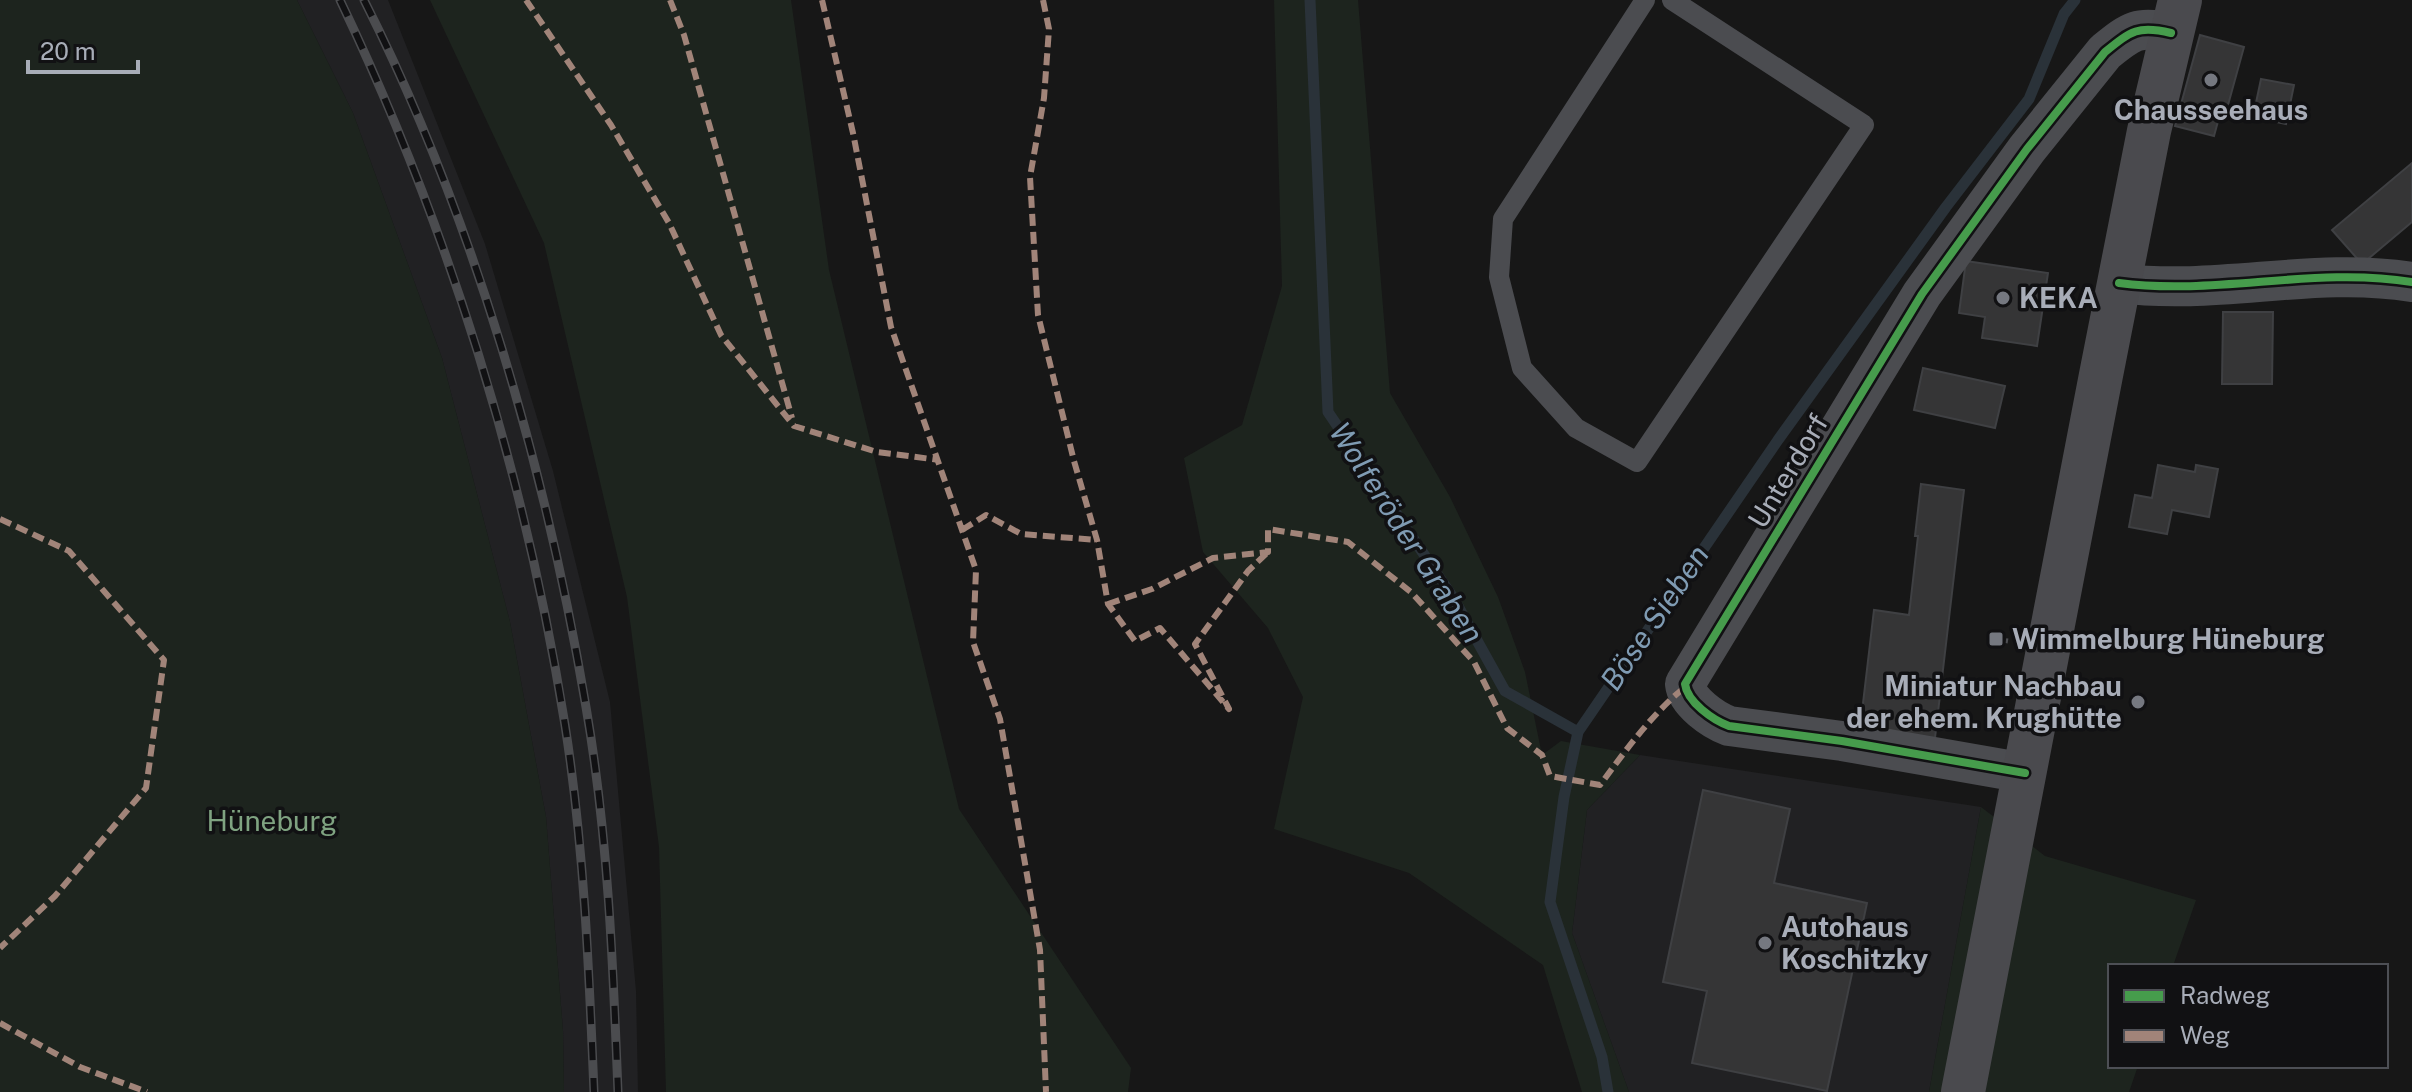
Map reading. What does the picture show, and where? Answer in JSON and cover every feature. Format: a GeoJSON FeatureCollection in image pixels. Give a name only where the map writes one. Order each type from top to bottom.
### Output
{"type":"FeatureCollection","features":[{"type":"Feature","properties":{"kind":"main road","name":"Unterdorf"},"geometry":{"type":"LineString","coordinates":[[1963,1092],[2119,283],[2175,16]]}},
{"type":"Feature","properties":{"kind":"street","name":"Unterdorf"},"geometry":{"type":"LineString","coordinates":[[2025,773],[1842,741],[1729,726],[1691,699],[1685,684],[1922,294],[2027,149],[2105,52],[2144,28],[2175,16]]}},
{"type":"Feature","properties":{"kind":"street"},"geometry":{"type":"LineString","coordinates":[[2119,283],[2162,287],[2325,278],[2390,278],[2412,282]]}},
{"type":"Feature","properties":{"kind":"lane"},"geometry":{"type":"LineString","coordinates":[[1645,0],[1503,219],[1499,277],[1522,368],[1576,428],[1637,462],[1864,125],[1672,0]]}},
{"type":"Feature","properties":{"kind":"shaded area"},"geometry":{"type":"Polygon","coordinates":[[[297,0],[388,0],[485,244],[553,471],[610,702],[636,991],[638,1092],[564,1092],[563,1031],[546,817],[510,622],[442,358],[353,113],[297,0]]]}},
{"type":"Feature","properties":{"kind":"shaded area"},"geometry":{"type":"Polygon","coordinates":[[[1640,755],[1981,807],[1929,1092],[1629,1092],[1572,933],[1587,810],[1640,755]]]}},
{"type":"Feature","properties":{"kind":"green space","name":"Hüneburg"},"geometry":{"type":"Polygon","coordinates":[[[0,0],[297,0],[353,113],[442,358],[510,622],[546,817],[563,1031],[564,1092],[0,1092],[0,0]]]}},
{"type":"Feature","properties":{"kind":"green space"},"geometry":{"type":"Polygon","coordinates":[[[430,0],[791,0],[829,270],[959,809],[1131,1068],[1128,1092],[666,1092],[659,847],[627,597],[544,243],[430,0]]]}},
{"type":"Feature","properties":{"kind":"green space"},"geometry":{"type":"Polygon","coordinates":[[[1274,0],[1358,0],[1390,393],[1450,497],[1498,597],[1525,672],[1542,755],[1561,741],[1640,755],[1587,810],[1572,933],[1629,1092],[1582,1092],[1543,965],[1409,873],[1274,829],[1303,697],[1268,628],[1203,552],[1184,458],[1242,425],[1282,286],[1274,0]]]}},
{"type":"Feature","properties":{"kind":"green space"},"geometry":{"type":"Polygon","coordinates":[[[1981,807],[2045,856],[2196,900],[2174,964],[2108,964],[2108,1068],[2137,1068],[2129,1092],[1929,1092],[1981,807]]]}},
{"type":"Feature","properties":{"kind":"building","name":"Chausseehaus"},"geometry":{"type":"Polygon","coordinates":[[[2200,35],[2244,47],[2225,116],[2220,114],[2214,136],[2175,126],[2200,35]]]}},
{"type":"Feature","properties":{"kind":"building"},"geometry":{"type":"Polygon","coordinates":[[[2261,79],[2294,85],[2286,124],[2253,117],[2261,79]]]}},
{"type":"Feature","properties":{"kind":"building"},"geometry":{"type":"Polygon","coordinates":[[[2412,163],[2412,222],[2362,264],[2332,230],[2412,163]]]}},
{"type":"Feature","properties":{"kind":"building","name":"KEKA"},"geometry":{"type":"Polygon","coordinates":[[[1966,261],[2048,273],[2037,346],[1982,338],[1985,317],[1959,313],[1966,261]]]}},
{"type":"Feature","properties":{"kind":"building"},"geometry":{"type":"Polygon","coordinates":[[[2223,312],[2273,312],[2272,384],[2222,384],[2223,312]]]}},
{"type":"Feature","properties":{"kind":"building"},"geometry":{"type":"Polygon","coordinates":[[[1923,368],[2005,386],[1995,428],[1914,410],[1923,368]]]}},
{"type":"Feature","properties":{"kind":"building"},"geometry":{"type":"Polygon","coordinates":[[[2158,465],[2195,472],[2196,465],[2218,469],[2209,517],[2172,510],[2167,534],[2129,527],[2135,495],[2152,498],[2158,465]]]}},
{"type":"Feature","properties":{"kind":"building"},"geometry":{"type":"Polygon","coordinates":[[[1921,484],[1964,490],[1935,738],[1860,729],[1874,610],[1909,615],[1921,484]]]}},
{"type":"Feature","properties":{"kind":"building","name":"Autohaus Koschitzky"},"geometry":{"type":"Polygon","coordinates":[[[1703,790],[1790,809],[1774,883],[1867,903],[1827,1091],[1692,1063],[1707,991],[1663,982],[1703,790]]]}},
{"type":"Feature","properties":{"kind":"waterway","name":"Wolferöder Graben"},"geometry":{"type":"LineString","coordinates":[[1310,0],[1328,412],[1454,599],[1505,691],[1578,732]]}},
{"type":"Feature","properties":{"kind":"waterway","name":"Böse Sieben"},"geometry":{"type":"LineString","coordinates":[[1608,1092],[1602,1057],[1550,902],[1564,797],[1578,732],[1778,440],[1946,207],[2029,99],[2064,14],[2075,0]]}},
{"type":"Feature","properties":{"kind":"railway"},"geometry":{"type":"LineString","coordinates":[[340,0],[416,174],[449,264],[505,446],[528,538],[565,725],[577,816],[594,1092]]}},
{"type":"Feature","properties":{"kind":"railway"},"geometry":{"type":"LineString","coordinates":[[364,0],[439,168],[472,256],[501,345],[550,526],[586,707],[600,803],[618,1092]]}},
{"type":"Feature","properties":{"kind":"marked path"},"geometry":{"type":"LineString","coordinates":[[526,0],[611,125],[669,223],[721,335],[794,426],[877,452],[939,460]]}},
{"type":"Feature","properties":{"kind":"marked path"},"geometry":{"type":"LineString","coordinates":[[670,0],[684,35],[792,418]]}},
{"type":"Feature","properties":{"kind":"marked path"},"geometry":{"type":"LineString","coordinates":[[822,0],[853,133],[891,327],[976,570],[973,642],[1000,719],[1040,950],[1046,1092]]}},
{"type":"Feature","properties":{"kind":"marked path"},"geometry":{"type":"LineString","coordinates":[[1043,0],[1049,29],[1044,98],[1030,177],[1038,315],[1097,540],[1108,604],[1135,641],[1160,628],[1229,709],[1195,644],[1248,571],[1268,552]]}},
{"type":"Feature","properties":{"kind":"marked path"},"geometry":{"type":"LineString","coordinates":[[962,530],[986,515],[1021,534],[1097,540]]}},
{"type":"Feature","properties":{"kind":"marked path"},"geometry":{"type":"LineString","coordinates":[[0,519],[69,551],[164,660],[146,788],[55,896],[0,948]]}},
{"type":"Feature","properties":{"kind":"marked path"},"geometry":{"type":"LineString","coordinates":[[1108,604],[1152,589],[1213,558],[1268,552],[1268,529],[1348,542],[1412,593],[1474,662],[1507,728],[1542,755],[1550,776],[1600,785],[1650,721],[1685,687]]}},
{"type":"Feature","properties":{"kind":"marked path"},"geometry":{"type":"LineString","coordinates":[[0,1023],[80,1067],[147,1092]]}},
{"type":"Feature","properties":{"kind":"cycle path"},"geometry":{"type":"LineString","coordinates":[[2025,773],[1842,741],[1729,726],[1696,704],[1685,684],[1922,294],[2027,149],[2105,52],[2135,32],[2150,30],[2171,33]]}},
{"type":"Feature","properties":{"kind":"cycle path"},"geometry":{"type":"LineString","coordinates":[[2119,283],[2192,286],[2339,277],[2412,282]]}},
{"type":"Feature","properties":{"kind":"place","name":"Chausseehaus"},"geometry":{"type":"Point","coordinates":[2211,80]}},
{"type":"Feature","properties":{"kind":"place","name":"KEKA"},"geometry":{"type":"Point","coordinates":[2003,298]}},
{"type":"Feature","properties":{"kind":"place","name":"Wimmelburg Hüneburg"},"geometry":{"type":"Point","coordinates":[1996,639]}},
{"type":"Feature","properties":{"kind":"place","name":"Miniatur Nachbau der ehem. Krughütte"},"geometry":{"type":"Point","coordinates":[2138,702]}},
{"type":"Feature","properties":{"kind":"place","name":"Autohaus Koschitzky"},"geometry":{"type":"Point","coordinates":[1765,943]}}]}
